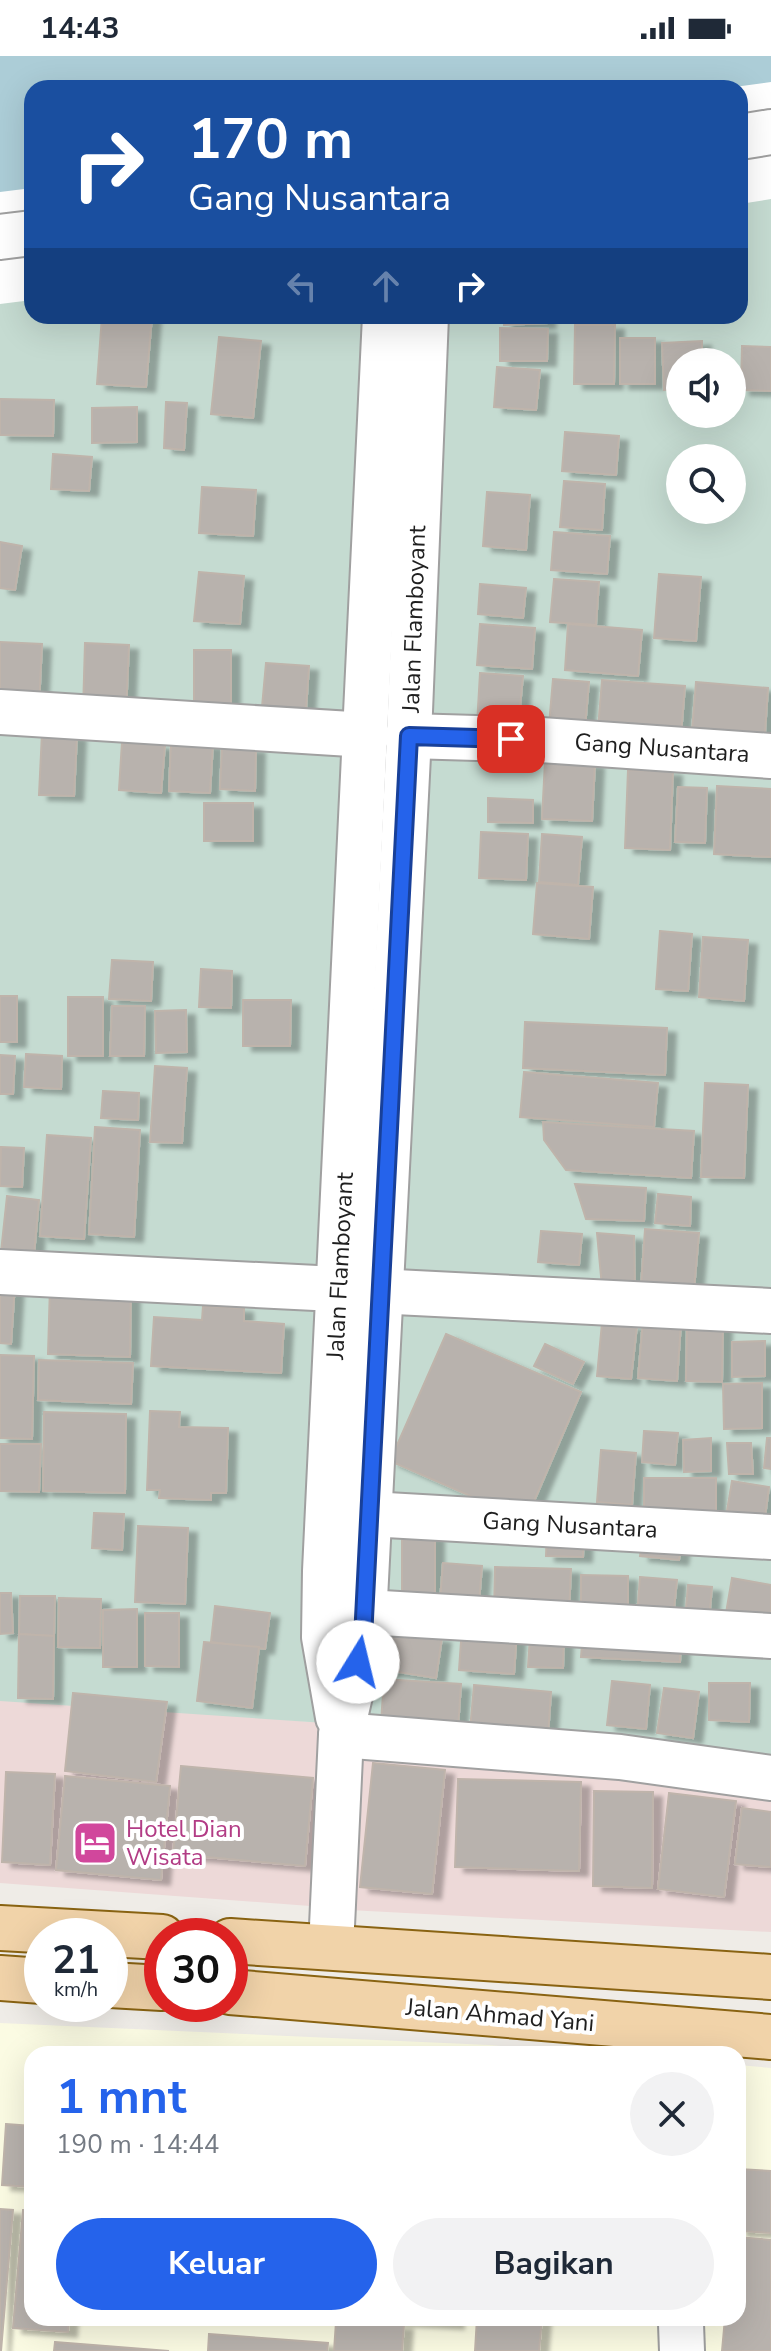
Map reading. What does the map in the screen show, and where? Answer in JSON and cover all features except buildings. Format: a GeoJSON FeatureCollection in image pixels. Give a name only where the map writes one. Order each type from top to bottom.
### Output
{"type":"FeatureCollection","features":[{"type":"Feature","properties":{"kind":"main road"},"geometry":{"type":"LineString","coordinates":[[0,1928],[144,1936]]}},
{"type":"Feature","properties":{"kind":"main road"},"geometry":{"type":"LineString","coordinates":[[248,1942],[771,1977]]}},
{"type":"Feature","properties":{"kind":"main road"},"geometry":{"type":"LineString","coordinates":[[587,2023],[588,1966]]}},
{"type":"Feature","properties":{"kind":"main road"},"geometry":{"type":"LineString","coordinates":[[0,1978],[24,1980]]}},
{"type":"Feature","properties":{"kind":"main road","name":"Jalan Ahmad Yani"},"geometry":{"type":"LineString","coordinates":[[248,1994],[771,2037]]}},
{"type":"Feature","properties":{"kind":"street"},"geometry":{"type":"LineString","coordinates":[[748,136],[771,132]]}},
{"type":"Feature","properties":{"kind":"street"},"geometry":{"type":"LineString","coordinates":[[0,237],[24,234]]}},
{"type":"Feature","properties":{"kind":"street","name":"Jalan Flamboyant"},"geometry":{"type":"LineString","coordinates":[[386,324],[401,439]]}},
{"type":"Feature","properties":{"kind":"street","name":"Jalan Flamboyant"},"geometry":{"type":"LineString","coordinates":[[341,1735],[324,1637],[352,1585],[369,1514],[377,959],[401,439],[424,324]]}},
{"type":"Feature","properties":{"kind":"street","name":"Gang Nusantara"},"geometry":{"type":"LineString","coordinates":[[0,712],[388,736],[541,740],[771,756]]}},
{"type":"Feature","properties":{"kind":"street"},"geometry":{"type":"LineString","coordinates":[[0,1272],[771,1311]]}},
{"type":"Feature","properties":{"kind":"street","name":"Jalan Flamboyant"},"geometry":{"type":"LineString","coordinates":[[331,1947],[341,1735],[363,1638],[352,1585],[371,1292]]}},
{"type":"Feature","properties":{"kind":"street","name":"Gang Nusantara"},"geometry":{"type":"LineString","coordinates":[[369,1514],[771,1537]]}},
{"type":"Feature","properties":{"kind":"street"},"geometry":{"type":"LineString","coordinates":[[352,1585],[771,1636]]}},
{"type":"Feature","properties":{"kind":"street"},"geometry":{"type":"LineString","coordinates":[[341,1735],[620,1757],[771,1778]]}},
{"type":"Feature","properties":{"kind":"shaded area"},"geometry":{"type":"Polygon","coordinates":[[[771,84],[771,1762],[325,1723],[0,1701],[0,195],[24,191],[24,324],[748,324],[748,88],[771,84]]]}},
{"type":"Feature","properties":{"kind":"shaded area"},"geometry":{"type":"Polygon","coordinates":[[[0,1697],[325,1723],[310,1906],[0,1883],[0,1697]]]}},
{"type":"Feature","properties":{"kind":"shaded area"},"geometry":{"type":"Polygon","coordinates":[[[356,1750],[771,1793],[771,1932],[349,1910],[356,1750]]]}},
{"type":"Feature","properties":{"kind":"shaded area"},"geometry":{"type":"Polygon","coordinates":[[[0,2023],[502,2046],[24,2046],[24,2326],[746,2326],[746,2066],[771,2068],[771,2351],[0,2351],[0,2023]]]}},
{"type":"Feature","properties":{"kind":"water"},"geometry":{"type":"Polygon","coordinates":[[[0,56],[771,56],[771,84],[748,87],[748,80],[24,80],[24,191],[0,195],[0,56]]]}},
{"type":"Feature","properties":{"kind":"pier"},"geometry":{"type":"Polygon","coordinates":[[[771,82],[771,199],[748,203],[748,85],[771,82]]]}},
{"type":"Feature","properties":{"kind":"pier"},"geometry":{"type":"Polygon","coordinates":[[[24,189],[24,301],[0,304],[0,192],[24,189]]]}},
{"type":"Feature","properties":{"kind":"place","name":"Hotel Dian Wisata"},"geometry":{"type":"Point","coordinates":[95,1843]}},
{"type":"Feature","properties":{"kind":"route"},"geometry":{"type":"LineString","coordinates":[[358,1662],[363,1638],[409,736],[511,739]]}}]}
